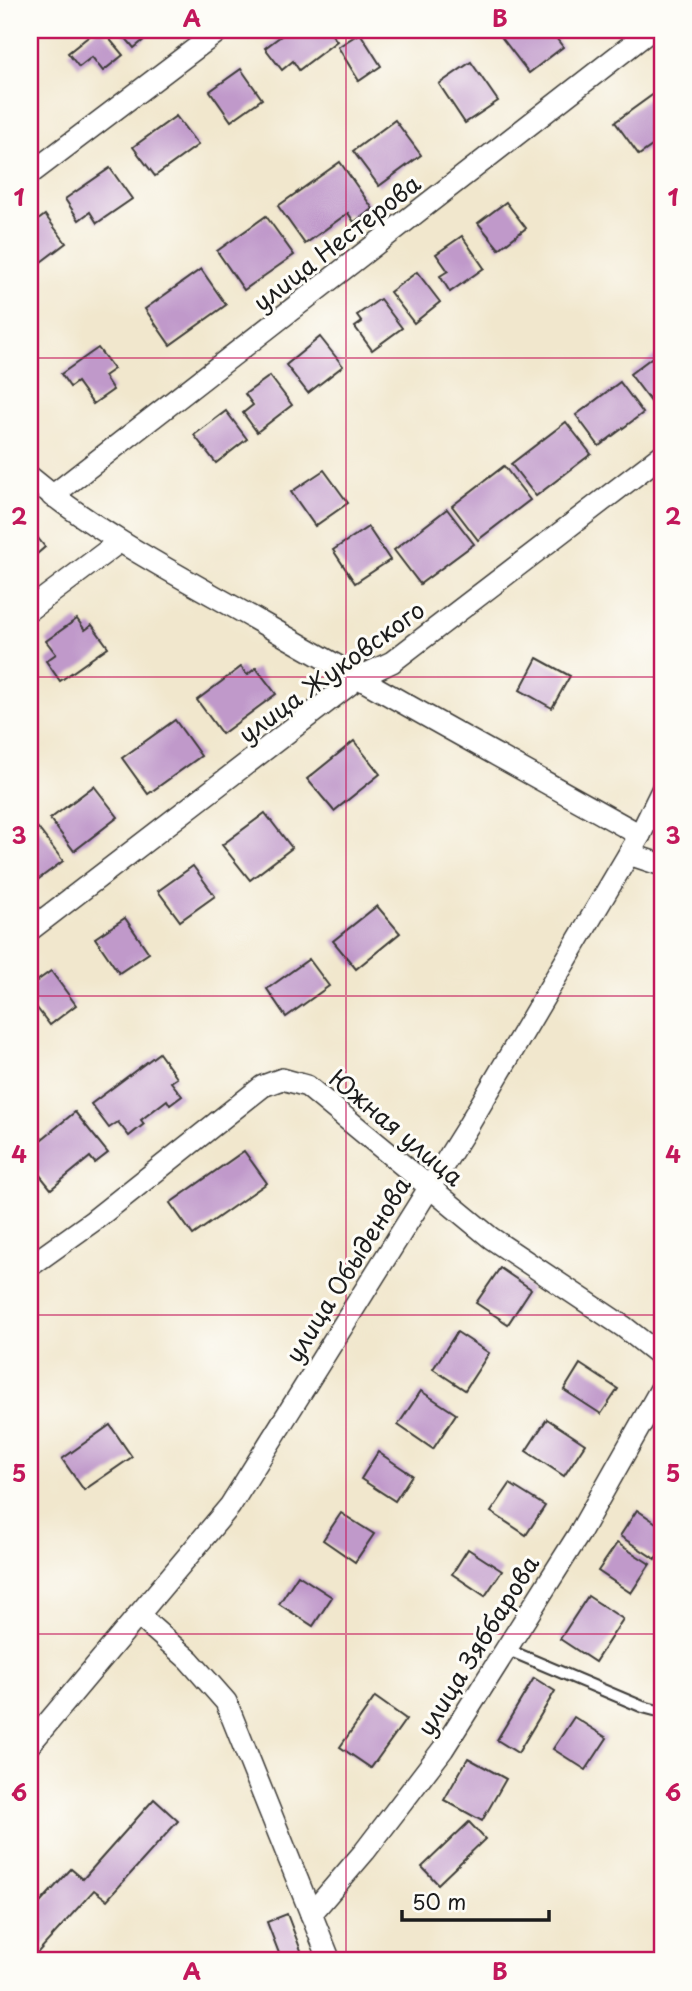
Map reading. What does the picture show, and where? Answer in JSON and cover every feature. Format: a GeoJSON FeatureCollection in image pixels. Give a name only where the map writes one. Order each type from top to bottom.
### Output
{"type":"FeatureCollection","features":[{"type":"Feature","properties":{"kind":"street"},"geometry":{"type":"LineString","coordinates":[[30,174],[220,30]]}},
{"type":"Feature","properties":{"kind":"street","name":"улица Нестерова"},"geometry":{"type":"LineString","coordinates":[[52,496],[651,30]]}},
{"type":"Feature","properties":{"kind":"street","name":"улица Жуковского"},"geometry":{"type":"LineString","coordinates":[[30,930],[358,678],[392,662],[662,454]]}},
{"type":"Feature","properties":{"kind":"street"},"geometry":{"type":"LineString","coordinates":[[30,477],[52,496],[120,542],[640,835]]}},
{"type":"Feature","properties":{"kind":"street"},"geometry":{"type":"LineString","coordinates":[[30,609],[120,542]]}},
{"type":"Feature","properties":{"kind":"street","name":"улица Обыденова"},"geometry":{"type":"LineString","coordinates":[[30,1744],[230,1506],[468,1126],[640,835],[662,790]]}},
{"type":"Feature","properties":{"kind":"street"},"geometry":{"type":"LineString","coordinates":[[629,854],[662,865]]}},
{"type":"Feature","properties":{"kind":"street","name":"Южная улица"},"geometry":{"type":"LineString","coordinates":[[30,1266],[93,1221],[263,1086],[282,1079],[307,1086],[491,1238],[624,1327],[662,1357]]}},
{"type":"Feature","properties":{"kind":"street","name":"улица Зяббарова"},"geometry":{"type":"LineString","coordinates":[[311,1913],[365,1851],[443,1749],[579,1534],[662,1387]]}},
{"type":"Feature","properties":{"kind":"street"},"geometry":{"type":"LineString","coordinates":[[138,1615],[189,1660],[226,1702],[330,1961]]}},
{"type":"Feature","properties":{"kind":"lane"},"geometry":{"type":"LineString","coordinates":[[506,1649],[643,1707],[662,1712]]}},
{"type":"Feature","properties":{"kind":"building"},"geometry":{"type":"Polygon","coordinates":[[[97,30],[102,30],[123,55],[103,71],[92,57],[79,67],[68,53],[97,30]]]}},
{"type":"Feature","properties":{"kind":"building"},"geometry":{"type":"Polygon","coordinates":[[[156,30],[134,48],[120,31],[156,30]]]}},
{"type":"Feature","properties":{"kind":"building"},"geometry":{"type":"Polygon","coordinates":[[[289,30],[328,30],[337,41],[299,70],[293,61],[282,70],[265,48],[289,30]]]}},
{"type":"Feature","properties":{"kind":"building"},"geometry":{"type":"Polygon","coordinates":[[[513,30],[550,30],[563,47],[529,73],[502,38],[513,30]]]}},
{"type":"Feature","properties":{"kind":"building"},"geometry":{"type":"Polygon","coordinates":[[[360,33],[381,66],[359,81],[338,47],[360,33]]]}},
{"type":"Feature","properties":{"kind":"building"},"geometry":{"type":"Polygon","coordinates":[[[471,62],[498,101],[465,123],[439,84],[471,62]]]}},
{"type":"Feature","properties":{"kind":"building"},"geometry":{"type":"Polygon","coordinates":[[[241,69],[262,99],[231,121],[210,91],[241,69]]]}},
{"type":"Feature","properties":{"kind":"building"},"geometry":{"type":"Polygon","coordinates":[[[662,88],[662,139],[639,155],[615,122],[662,88]]]}},
{"type":"Feature","properties":{"kind":"building"},"geometry":{"type":"Polygon","coordinates":[[[176,116],[198,145],[155,176],[133,147],[176,116]]]}},
{"type":"Feature","properties":{"kind":"building"},"geometry":{"type":"Polygon","coordinates":[[[395,120],[421,155],[379,186],[353,151],[395,120]]]}},
{"type":"Feature","properties":{"kind":"building"},"geometry":{"type":"Polygon","coordinates":[[[340,162],[373,209],[354,222],[348,213],[305,244],[278,206],[340,162]]]}},
{"type":"Feature","properties":{"kind":"building"},"geometry":{"type":"Polygon","coordinates":[[[110,168],[132,199],[97,223],[90,212],[79,220],[65,199],[110,168]]]}},
{"type":"Feature","properties":{"kind":"building"},"geometry":{"type":"Polygon","coordinates":[[[506,202],[526,228],[499,249],[478,223],[506,202]]]}},
{"type":"Feature","properties":{"kind":"building"},"geometry":{"type":"Polygon","coordinates":[[[45,215],[66,243],[33,268],[30,265],[30,226],[45,215]]]}},
{"type":"Feature","properties":{"kind":"building"},"geometry":{"type":"Polygon","coordinates":[[[266,216],[294,255],[244,290],[217,251],[266,216]]]}},
{"type":"Feature","properties":{"kind":"building"},"geometry":{"type":"Polygon","coordinates":[[[462,236],[484,268],[450,292],[440,276],[448,271],[436,254],[462,236]]]}},
{"type":"Feature","properties":{"kind":"building"},"geometry":{"type":"Polygon","coordinates":[[[201,269],[226,305],[170,345],[145,309],[201,269]]]}},
{"type":"Feature","properties":{"kind":"building"},"geometry":{"type":"Polygon","coordinates":[[[417,272],[440,302],[414,323],[390,292],[417,272]]]}},
{"type":"Feature","properties":{"kind":"building"},"geometry":{"type":"Polygon","coordinates":[[[380,299],[402,328],[372,350],[355,327],[362,322],[357,315],[380,299]]]}},
{"type":"Feature","properties":{"kind":"building"},"geometry":{"type":"Polygon","coordinates":[[[320,337],[343,366],[308,393],[286,365],[320,337]]]}},
{"type":"Feature","properties":{"kind":"building"},"geometry":{"type":"Polygon","coordinates":[[[98,348],[114,369],[104,376],[113,390],[93,404],[77,382],[70,387],[61,374],[98,348]]]}},
{"type":"Feature","properties":{"kind":"building"},"geometry":{"type":"Polygon","coordinates":[[[662,350],[662,402],[655,407],[630,374],[662,350]]]}},
{"type":"Feature","properties":{"kind":"building"},"geometry":{"type":"Polygon","coordinates":[[[270,376],[292,405],[257,432],[243,413],[253,405],[245,394],[270,376]]]}},
{"type":"Feature","properties":{"kind":"building"},"geometry":{"type":"Polygon","coordinates":[[[620,382],[643,413],[599,446],[576,415],[620,382]]]}},
{"type":"Feature","properties":{"kind":"building"},"geometry":{"type":"Polygon","coordinates":[[[226,411],[247,439],[216,463],[194,435],[226,411]]]}},
{"type":"Feature","properties":{"kind":"building"},"geometry":{"type":"Polygon","coordinates":[[[566,422],[591,454],[536,496],[511,464],[566,422]]]}},
{"type":"Feature","properties":{"kind":"building"},"geometry":{"type":"Polygon","coordinates":[[[504,466],[530,500],[478,540],[452,506],[504,466]]]}},
{"type":"Feature","properties":{"kind":"building"},"geometry":{"type":"Polygon","coordinates":[[[324,470],[348,503],[315,526],[291,492],[324,470]]]}},
{"type":"Feature","properties":{"kind":"building"},"geometry":{"type":"Polygon","coordinates":[[[447,509],[474,544],[420,584],[394,550],[447,509]]]}},
{"type":"Feature","properties":{"kind":"building"},"geometry":{"type":"Polygon","coordinates":[[[368,527],[390,560],[355,583],[333,550],[368,527]]]}},
{"type":"Feature","properties":{"kind":"building"},"geometry":{"type":"Polygon","coordinates":[[[30,528],[45,547],[30,560],[30,528]]]}},
{"type":"Feature","properties":{"kind":"building"},"geometry":{"type":"Polygon","coordinates":[[[77,619],[85,630],[92,625],[108,647],[60,681],[46,661],[56,654],[46,641],[77,619]]]}},
{"type":"Feature","properties":{"kind":"building"},"geometry":{"type":"Polygon","coordinates":[[[537,658],[570,676],[552,708],[520,690],[537,658]]]}},
{"type":"Feature","properties":{"kind":"building"},"geometry":{"type":"Polygon","coordinates":[[[241,667],[247,675],[256,668],[276,694],[222,734],[197,700],[241,667]]]}},
{"type":"Feature","properties":{"kind":"building"},"geometry":{"type":"Polygon","coordinates":[[[175,720],[201,756],[148,794],[122,758],[175,720]]]}},
{"type":"Feature","properties":{"kind":"building"},"geometry":{"type":"Polygon","coordinates":[[[354,741],[380,774],[334,811],[307,779],[354,741]]]}},
{"type":"Feature","properties":{"kind":"building"},"geometry":{"type":"Polygon","coordinates":[[[94,786],[118,817],[74,851],[50,819],[94,786]]]}},
{"type":"Feature","properties":{"kind":"building"},"geometry":{"type":"Polygon","coordinates":[[[265,813],[292,848],[250,880],[222,845],[265,813]]]}},
{"type":"Feature","properties":{"kind":"building"},"geometry":{"type":"Polygon","coordinates":[[[38,828],[63,861],[32,884],[30,834],[38,828]]]}},
{"type":"Feature","properties":{"kind":"building"},"geometry":{"type":"Polygon","coordinates":[[[193,866],[215,896],[180,921],[158,891],[193,866]]]}},
{"type":"Feature","properties":{"kind":"building"},"geometry":{"type":"Polygon","coordinates":[[[377,906],[400,933],[356,969],[333,941],[377,906]]]}},
{"type":"Feature","properties":{"kind":"building"},"geometry":{"type":"Polygon","coordinates":[[[125,918],[149,953],[119,973],[95,938],[125,918]]]}},
{"type":"Feature","properties":{"kind":"building"},"geometry":{"type":"Polygon","coordinates":[[[309,959],[329,986],[286,1017],[267,989],[309,959]]]}},
{"type":"Feature","properties":{"kind":"building"},"geometry":{"type":"Polygon","coordinates":[[[51,971],[76,1005],[50,1025],[30,999],[30,986],[51,971]]]}},
{"type":"Feature","properties":{"kind":"building"},"geometry":{"type":"Polygon","coordinates":[[[159,1053],[177,1078],[171,1082],[182,1096],[170,1105],[167,1100],[141,1120],[144,1124],[129,1136],[118,1122],[109,1128],[91,1104],[159,1053]]]}},
{"type":"Feature","properties":{"kind":"building"},"geometry":{"type":"Polygon","coordinates":[[[75,1112],[108,1153],[95,1163],[90,1157],[51,1189],[30,1163],[30,1149],[75,1112]]]}},
{"type":"Feature","properties":{"kind":"building"},"geometry":{"type":"Polygon","coordinates":[[[244,1151],[267,1183],[193,1235],[170,1203],[244,1151]]]}},
{"type":"Feature","properties":{"kind":"building"},"geometry":{"type":"Polygon","coordinates":[[[500,1268],[531,1289],[508,1324],[476,1303],[500,1268]]]}},
{"type":"Feature","properties":{"kind":"building"},"geometry":{"type":"Polygon","coordinates":[[[457,1332],[489,1353],[465,1390],[433,1369],[457,1332]]]}},
{"type":"Feature","properties":{"kind":"building"},"geometry":{"type":"Polygon","coordinates":[[[580,1364],[618,1389],[601,1414],[564,1390],[580,1364]]]}},
{"type":"Feature","properties":{"kind":"building"},"geometry":{"type":"Polygon","coordinates":[[[421,1391],[456,1414],[433,1449],[398,1425],[421,1391]]]}},
{"type":"Feature","properties":{"kind":"building"},"geometry":{"type":"Polygon","coordinates":[[[547,1419],[585,1444],[564,1476],[526,1451],[547,1419]]]}},
{"type":"Feature","properties":{"kind":"building"},"geometry":{"type":"Polygon","coordinates":[[[110,1425],[132,1457],[84,1490],[62,1459],[110,1425]]]}},
{"type":"Feature","properties":{"kind":"building"},"geometry":{"type":"Polygon","coordinates":[[[378,1452],[412,1475],[395,1501],[361,1479],[378,1452]]]}},
{"type":"Feature","properties":{"kind":"building"},"geometry":{"type":"Polygon","coordinates":[[[510,1484],[545,1506],[526,1535],[491,1512],[510,1484]]]}},
{"type":"Feature","properties":{"kind":"building"},"geometry":{"type":"Polygon","coordinates":[[[637,1510],[662,1527],[662,1548],[655,1559],[620,1536],[637,1510]]]}},
{"type":"Feature","properties":{"kind":"building"},"geometry":{"type":"Polygon","coordinates":[[[341,1513],[374,1534],[355,1562],[323,1540],[341,1513]]]}},
{"type":"Feature","properties":{"kind":"building"},"geometry":{"type":"Polygon","coordinates":[[[617,1543],[650,1564],[631,1593],[598,1571],[617,1543]]]}},
{"type":"Feature","properties":{"kind":"building"},"geometry":{"type":"Polygon","coordinates":[[[468,1549],[502,1571],[485,1596],[452,1574],[468,1549]]]}},
{"type":"Feature","properties":{"kind":"building"},"geometry":{"type":"Polygon","coordinates":[[[298,1575],[332,1597],[313,1626],[279,1604],[298,1575]]]}},
{"type":"Feature","properties":{"kind":"building"},"geometry":{"type":"Polygon","coordinates":[[[588,1596],[623,1619],[595,1662],[560,1639],[588,1596]]]}},
{"type":"Feature","properties":{"kind":"building"},"geometry":{"type":"Polygon","coordinates":[[[534,1678],[555,1691],[518,1753],[497,1740],[534,1678]]]}},
{"type":"Feature","properties":{"kind":"building"},"geometry":{"type":"Polygon","coordinates":[[[375,1697],[406,1719],[371,1768],[340,1747],[375,1697]]]}},
{"type":"Feature","properties":{"kind":"building"},"geometry":{"type":"Polygon","coordinates":[[[574,1717],[607,1738],[586,1770],[553,1749],[574,1717]]]}},
{"type":"Feature","properties":{"kind":"building"},"geometry":{"type":"Polygon","coordinates":[[[468,1758],[506,1779],[482,1821],[444,1800],[468,1758]]]}},
{"type":"Feature","properties":{"kind":"building"},"geometry":{"type":"Polygon","coordinates":[[[154,1799],[178,1821],[107,1900],[94,1890],[30,1961],[30,1914],[71,1869],[83,1879],[154,1799]]]}},
{"type":"Feature","properties":{"kind":"building"},"geometry":{"type":"Polygon","coordinates":[[[469,1822],[485,1839],[438,1884],[422,1867],[469,1822]]]}},
{"type":"Feature","properties":{"kind":"building"},"geometry":{"type":"Polygon","coordinates":[[[287,1914],[305,1961],[282,1961],[267,1922],[287,1914]]]}}]}
